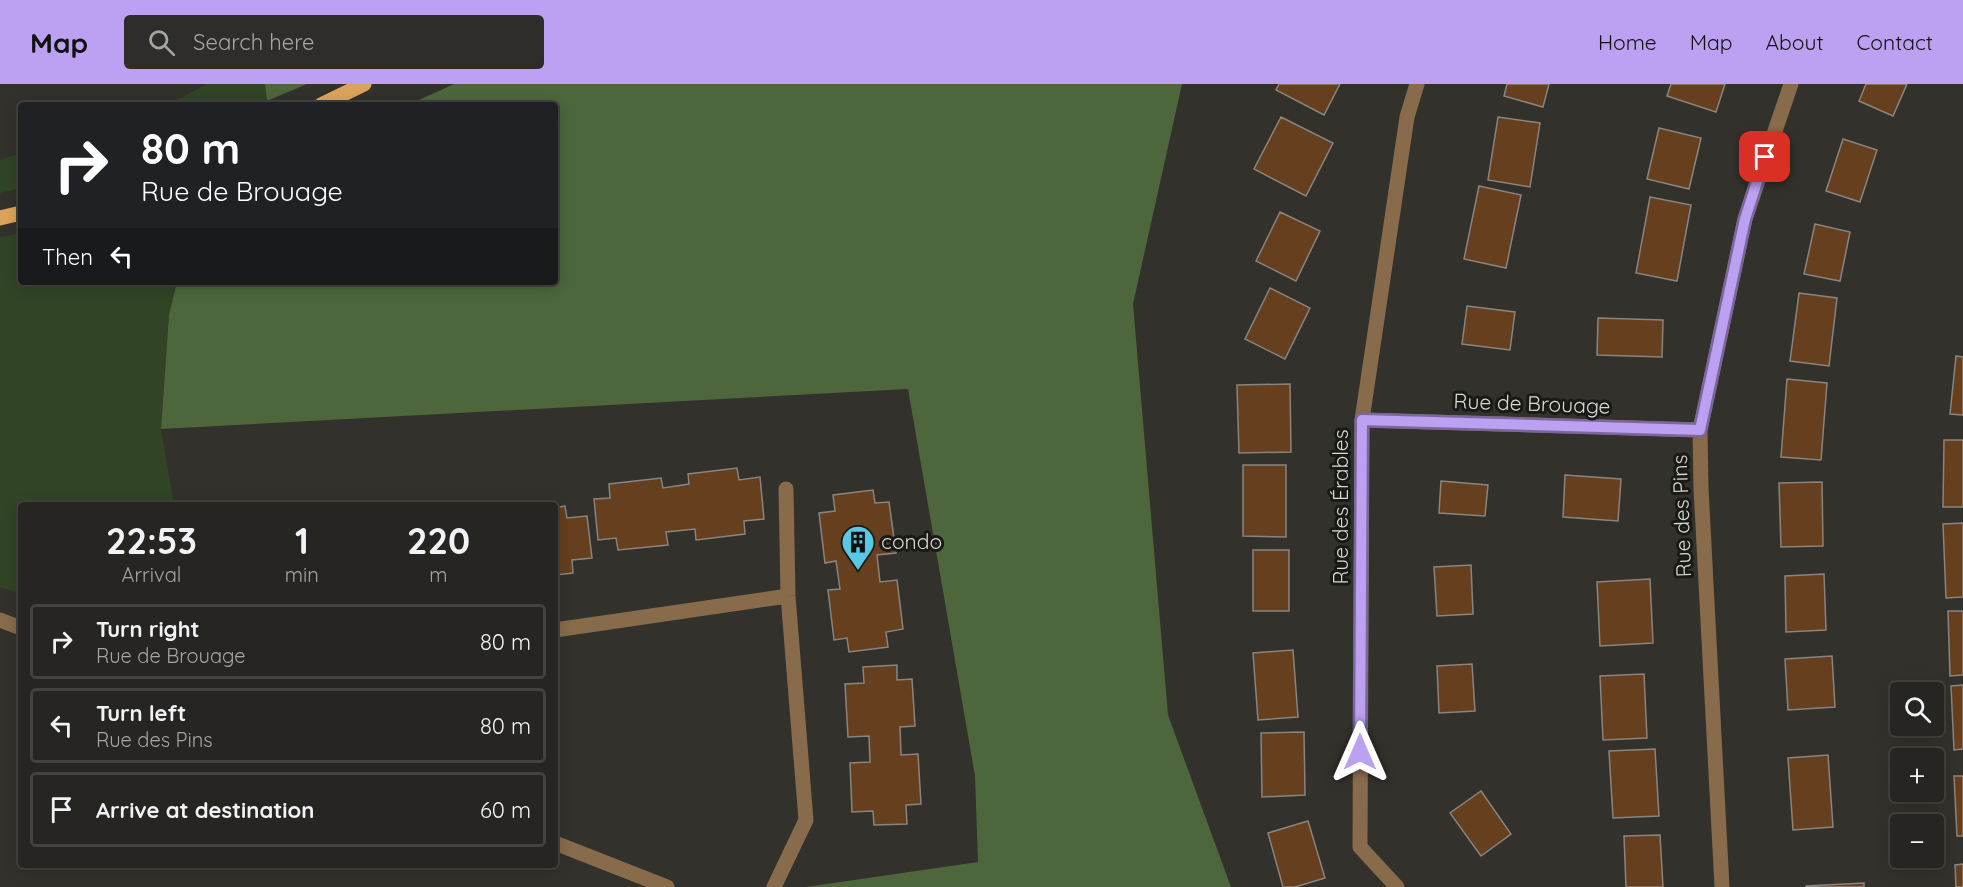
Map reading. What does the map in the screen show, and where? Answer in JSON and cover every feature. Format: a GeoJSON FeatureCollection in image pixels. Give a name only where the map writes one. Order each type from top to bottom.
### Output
{"type":"FeatureCollection","features":[{"type":"Feature","properties":{"kind":"main road"},"geometry":{"type":"LineString","coordinates":[[327,102],[364,84]]}},
{"type":"Feature","properties":{"kind":"main road"},"geometry":{"type":"LineString","coordinates":[[0,218],[18,214]]}},
{"type":"Feature","properties":{"kind":"street","name":"Rue des Érables"},"geometry":{"type":"LineString","coordinates":[[1396,887],[1360,847],[1362,420],[1407,117],[1417,84]]}},
{"type":"Feature","properties":{"kind":"street","name":"Rue des Pins"},"geometry":{"type":"LineString","coordinates":[[1722,887],[1700,430],[1745,219],[1778,116],[1791,84]]}},
{"type":"Feature","properties":{"kind":"street","name":"Rue de Brouage"},"geometry":{"type":"LineString","coordinates":[[1362,420],[1700,430]]}},
{"type":"Feature","properties":{"kind":"street"},"geometry":{"type":"LineString","coordinates":[[774,887],[806,820],[788,596],[786,489]]}},
{"type":"Feature","properties":{"kind":"street"},"geometry":{"type":"LineString","coordinates":[[558,630],[788,596]]}},
{"type":"Feature","properties":{"kind":"street"},"geometry":{"type":"LineString","coordinates":[[0,620],[18,627]]}},
{"type":"Feature","properties":{"kind":"street"},"geometry":{"type":"LineString","coordinates":[[558,844],[667,887]]}},
{"type":"Feature","properties":{"kind":"green space"},"geometry":{"type":"Polygon","coordinates":[[[207,84],[265,84],[267,101],[265,102],[173,102],[207,84]]]}},
{"type":"Feature","properties":{"kind":"green space"},"geometry":{"type":"Polygon","coordinates":[[[265,84],[307,84],[267,101],[265,84]]]}},
{"type":"Feature","properties":{"kind":"green space"},"geometry":{"type":"Polygon","coordinates":[[[454,84],[1182,84],[1133,304],[1168,715],[1231,887],[806,887],[978,862],[975,776],[908,389],[161,429],[169,315],[176,285],[558,285],[558,102],[415,102],[454,84]]]}},
{"type":"Feature","properties":{"kind":"green space"},"geometry":{"type":"Polygon","coordinates":[[[18,154],[18,189],[0,193],[0,160],[18,154]]]}},
{"type":"Feature","properties":{"kind":"green space"},"geometry":{"type":"Polygon","coordinates":[[[18,234],[18,285],[176,285],[169,315],[161,429],[173,502],[18,502],[18,593],[0,587],[0,237],[18,234]]]}},
{"type":"Feature","properties":{"kind":"building"},"geometry":{"type":"Polygon","coordinates":[[[1279,84],[1340,84],[1324,115],[1276,90],[1279,84]]]}},
{"type":"Feature","properties":{"kind":"building"},"geometry":{"type":"Polygon","coordinates":[[[1507,84],[1549,84],[1543,107],[1504,96],[1507,84]]]}},
{"type":"Feature","properties":{"kind":"building"},"geometry":{"type":"Polygon","coordinates":[[[1671,84],[1725,84],[1716,112],[1667,96],[1671,84]]]}},
{"type":"Feature","properties":{"kind":"building"},"geometry":{"type":"Polygon","coordinates":[[[1866,84],[1907,84],[1893,116],[1859,101],[1866,84]]]}},
{"type":"Feature","properties":{"kind":"building"},"geometry":{"type":"Polygon","coordinates":[[[1281,117],[1333,143],[1306,196],[1254,169],[1281,117]]]}},
{"type":"Feature","properties":{"kind":"building"},"geometry":{"type":"Polygon","coordinates":[[[1498,117],[1540,123],[1530,187],[1488,180],[1498,117]]]}},
{"type":"Feature","properties":{"kind":"building"},"geometry":{"type":"Polygon","coordinates":[[[1659,128],[1701,138],[1689,189],[1647,179],[1659,128]]]}},
{"type":"Feature","properties":{"kind":"building"},"geometry":{"type":"Polygon","coordinates":[[[1843,139],[1877,150],[1860,202],[1826,191],[1843,139]]]}},
{"type":"Feature","properties":{"kind":"building"},"geometry":{"type":"Polygon","coordinates":[[[1479,186],[1521,195],[1506,268],[1464,259],[1479,186]]]}},
{"type":"Feature","properties":{"kind":"building"},"geometry":{"type":"Polygon","coordinates":[[[1650,197],[1691,205],[1677,281],[1636,273],[1650,197]]]}},
{"type":"Feature","properties":{"kind":"building"},"geometry":{"type":"Polygon","coordinates":[[[1280,212],[1320,231],[1296,281],[1256,261],[1280,212]]]}},
{"type":"Feature","properties":{"kind":"building"},"geometry":{"type":"Polygon","coordinates":[[[1815,224],[1850,232],[1840,281],[1804,274],[1815,224]]]}},
{"type":"Feature","properties":{"kind":"building"},"geometry":{"type":"Polygon","coordinates":[[[1270,288],[1310,308],[1285,359],[1245,339],[1270,288]]]}},
{"type":"Feature","properties":{"kind":"building"},"geometry":{"type":"Polygon","coordinates":[[[1799,293],[1837,298],[1829,366],[1790,361],[1799,293]]]}},
{"type":"Feature","properties":{"kind":"building"},"geometry":{"type":"Polygon","coordinates":[[[1467,306],[1515,312],[1510,350],[1462,344],[1467,306]]]}},
{"type":"Feature","properties":{"kind":"building"},"geometry":{"type":"Polygon","coordinates":[[[1598,318],[1663,320],[1662,357],[1597,355],[1598,318]]]}},
{"type":"Feature","properties":{"kind":"building"},"geometry":{"type":"Polygon","coordinates":[[[1956,356],[1963,357],[1963,415],[1950,414],[1956,356]]]}},
{"type":"Feature","properties":{"kind":"building"},"geometry":{"type":"Polygon","coordinates":[[[1787,379],[1827,383],[1821,460],[1781,457],[1787,379]]]}},
{"type":"Feature","properties":{"kind":"building"},"geometry":{"type":"Polygon","coordinates":[[[1290,384],[1291,452],[1239,453],[1237,385],[1290,384]]]}},
{"type":"Feature","properties":{"kind":"building"},"geometry":{"type":"Polygon","coordinates":[[[1944,440],[1963,440],[1963,507],[1943,507],[1944,440]]]}},
{"type":"Feature","properties":{"kind":"building"},"geometry":{"type":"Polygon","coordinates":[[[1243,465],[1286,465],[1286,537],[1243,536],[1243,465]]]}},
{"type":"Feature","properties":{"kind":"building"},"geometry":{"type":"Polygon","coordinates":[[[737,468],[739,480],[760,477],[764,519],[744,521],[745,534],[696,540],[695,529],[666,532],[668,545],[618,550],[616,538],[598,540],[594,499],[610,498],[609,484],[661,478],[663,488],[689,484],[688,474],[737,468]]]}},
{"type":"Feature","properties":{"kind":"building"},"geometry":{"type":"Polygon","coordinates":[[[1565,475],[1621,479],[1618,521],[1563,517],[1565,475]]]}},
{"type":"Feature","properties":{"kind":"building"},"geometry":{"type":"Polygon","coordinates":[[[1441,481],[1488,485],[1485,516],[1439,513],[1441,481]]]}},
{"type":"Feature","properties":{"kind":"building"},"geometry":{"type":"Polygon","coordinates":[[[1822,482],[1823,546],[1781,547],[1779,483],[1822,482]]]}},
{"type":"Feature","properties":{"kind":"building","name":"condo"},"geometry":{"type":"Polygon","coordinates":[[[873,490],[875,503],[889,502],[896,553],[877,555],[880,582],[897,580],[903,629],[886,632],[888,647],[849,652],[847,638],[834,640],[828,590],[840,589],[836,561],[825,563],[819,513],[835,511],[833,495],[873,490]]]}},
{"type":"Feature","properties":{"kind":"building"},"geometry":{"type":"Polygon","coordinates":[[[565,506],[567,518],[587,516],[592,558],[572,560],[573,573],[558,575],[558,507],[565,506]]]}},
{"type":"Feature","properties":{"kind":"building"},"geometry":{"type":"Polygon","coordinates":[[[1963,523],[1963,597],[1946,598],[1943,524],[1963,523]]]}},
{"type":"Feature","properties":{"kind":"building"},"geometry":{"type":"Polygon","coordinates":[[[1253,550],[1289,550],[1289,611],[1253,611],[1253,550]]]}},
{"type":"Feature","properties":{"kind":"building"},"geometry":{"type":"Polygon","coordinates":[[[1471,565],[1473,614],[1437,616],[1434,567],[1471,565]]]}},
{"type":"Feature","properties":{"kind":"building"},"geometry":{"type":"Polygon","coordinates":[[[1824,574],[1826,630],[1786,632],[1785,576],[1824,574]]]}},
{"type":"Feature","properties":{"kind":"building"},"geometry":{"type":"Polygon","coordinates":[[[1650,579],[1653,643],[1600,646],[1597,582],[1650,579]]]}},
{"type":"Feature","properties":{"kind":"building"},"geometry":{"type":"Polygon","coordinates":[[[1948,611],[1963,611],[1963,675],[1950,676],[1948,611]]]}},
{"type":"Feature","properties":{"kind":"building"},"geometry":{"type":"Polygon","coordinates":[[[1293,650],[1298,717],[1258,720],[1253,653],[1293,650]]]}},
{"type":"Feature","properties":{"kind":"building"},"geometry":{"type":"Polygon","coordinates":[[[1832,656],[1835,707],[1788,710],[1785,659],[1832,656]]]}},
{"type":"Feature","properties":{"kind":"building"},"geometry":{"type":"Polygon","coordinates":[[[1472,664],[1475,711],[1439,713],[1437,666],[1472,664]]]}},
{"type":"Feature","properties":{"kind":"building"},"geometry":{"type":"Polygon","coordinates":[[[897,665],[897,680],[912,679],[915,726],[900,727],[901,755],[918,754],[921,804],[906,805],[907,824],[874,825],[873,811],[852,812],[850,763],[870,762],[869,736],[848,737],[845,684],[864,683],[863,667],[897,665]]]}},
{"type":"Feature","properties":{"kind":"building"},"geometry":{"type":"Polygon","coordinates":[[[1644,674],[1647,738],[1603,740],[1600,676],[1644,674]]]}},
{"type":"Feature","properties":{"kind":"building"},"geometry":{"type":"Polygon","coordinates":[[[1963,685],[1963,749],[1954,750],[1951,686],[1963,685]]]}},
{"type":"Feature","properties":{"kind":"building"},"geometry":{"type":"Polygon","coordinates":[[[1304,732],[1305,795],[1262,797],[1261,733],[1304,732]]]}},
{"type":"Feature","properties":{"kind":"building"},"geometry":{"type":"Polygon","coordinates":[[[1655,749],[1659,816],[1613,818],[1609,751],[1655,749]]]}},
{"type":"Feature","properties":{"kind":"building"},"geometry":{"type":"Polygon","coordinates":[[[1828,755],[1833,827],[1793,830],[1788,758],[1828,755]]]}},
{"type":"Feature","properties":{"kind":"building"},"geometry":{"type":"Polygon","coordinates":[[[1954,776],[1963,776],[1963,836],[1957,836],[1954,776]]]}},
{"type":"Feature","properties":{"kind":"building"},"geometry":{"type":"Polygon","coordinates":[[[1481,791],[1511,834],[1481,856],[1450,813],[1481,791]]]}},
{"type":"Feature","properties":{"kind":"building"},"geometry":{"type":"Polygon","coordinates":[[[1308,821],[1325,878],[1295,887],[1283,887],[1268,833],[1308,821]]]}},
{"type":"Feature","properties":{"kind":"building"},"geometry":{"type":"Polygon","coordinates":[[[1660,835],[1663,887],[1626,887],[1624,836],[1660,835]]]}},
{"type":"Feature","properties":{"kind":"building"},"geometry":{"type":"Polygon","coordinates":[[[1963,864],[1963,887],[1956,887],[1955,865],[1963,864]]]}},
{"type":"Feature","properties":{"kind":"building"},"geometry":{"type":"Polygon","coordinates":[[[1864,883],[1864,887],[1806,887],[1806,886],[1864,883]]]}},
{"type":"Feature","properties":{"kind":"place","name":"condo"},"geometry":{"type":"Point","coordinates":[858,571]}},
{"type":"Feature","properties":{"kind":"route"},"geometry":{"type":"LineString","coordinates":[[1360,752],[1362,420],[1700,430],[1745,219],[1765,157]]}}]}
